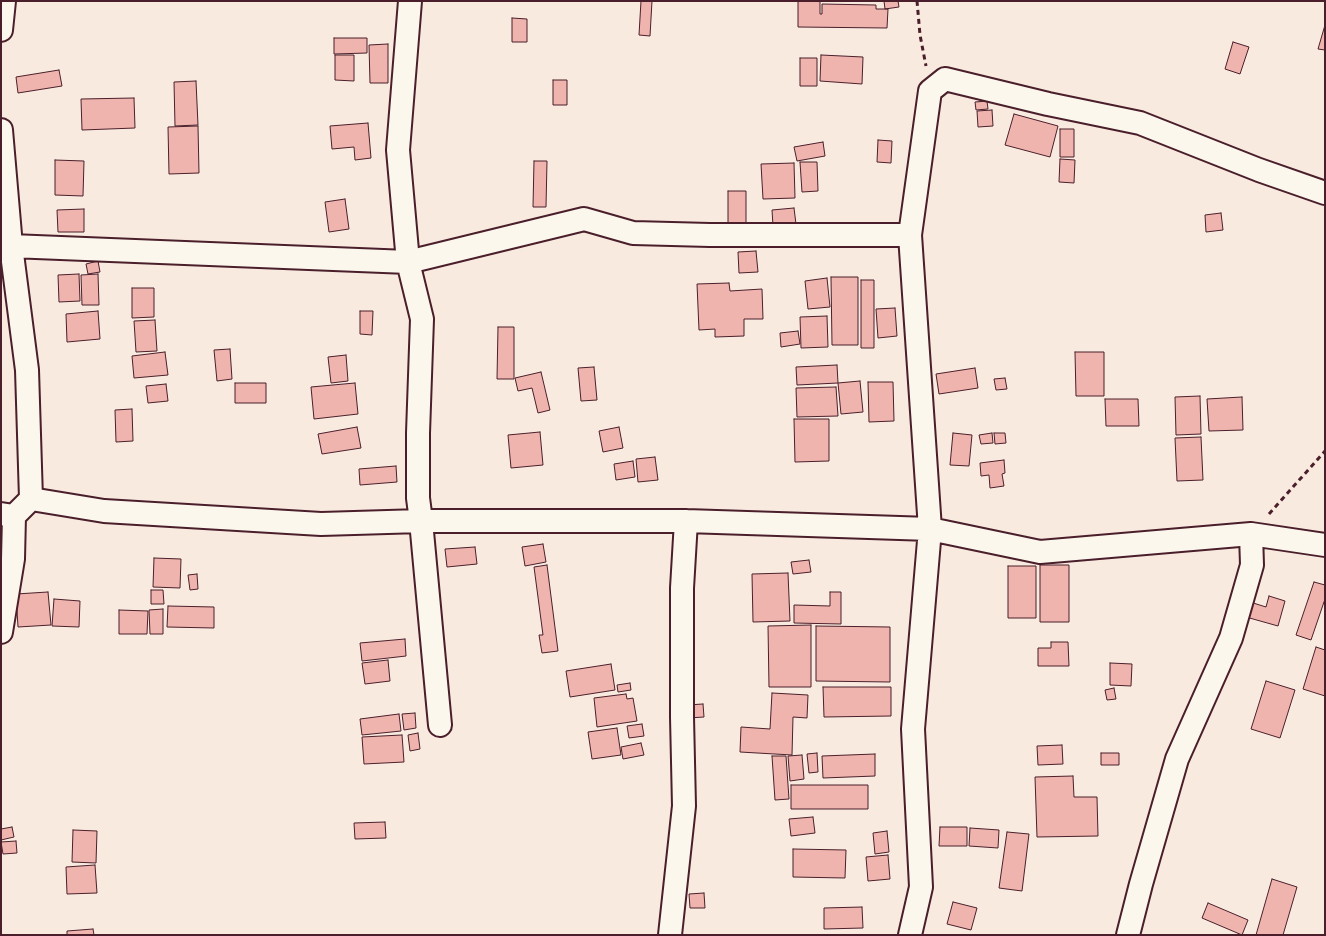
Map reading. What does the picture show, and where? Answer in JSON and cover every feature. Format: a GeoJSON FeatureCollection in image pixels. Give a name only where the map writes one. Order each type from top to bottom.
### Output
{"type":"FeatureCollection","features":[{"type":"Feature","properties":{"kind":"street"},"geometry":{"type":"LineString","coordinates":[[1,30],[4,1]]}},
{"type":"Feature","properties":{"kind":"street"},"geometry":{"type":"LineString","coordinates":[[410,1],[398,150],[408,262],[422,319],[418,498],[422,521],[440,725]]}},
{"type":"Feature","properties":{"kind":"street"},"geometry":{"type":"LineString","coordinates":[[910,935],[922,887],[913,729],[930,529],[910,235],[930,91],[945,80],[1140,123],[1259,170],[1325,193]]}},
{"type":"Feature","properties":{"kind":"street"},"geometry":{"type":"LineString","coordinates":[[1,130],[6,245],[27,370],[31,499]]}},
{"type":"Feature","properties":{"kind":"street"},"geometry":{"type":"LineString","coordinates":[[6,245],[408,262],[584,219],[633,234],[910,235]]}},
{"type":"Feature","properties":{"kind":"street"},"geometry":{"type":"LineString","coordinates":[[1,632],[13,559],[8,515],[31,499],[104,511],[311,523],[686,521],[930,529],[1040,552],[1251,534],[1325,545]]}},
{"type":"Feature","properties":{"kind":"street"},"geometry":{"type":"LineString","coordinates":[[670,935],[684,806],[682,588],[686,521]]}},
{"type":"Feature","properties":{"kind":"street"},"geometry":{"type":"LineString","coordinates":[[1128,935],[1177,759],[1231,638],[1252,565],[1251,534]]}},
{"type":"Feature","properties":{"kind":"path"},"geometry":{"type":"LineString","coordinates":[[917,1],[920,36],[930,91]]}},
{"type":"Feature","properties":{"kind":"path"},"geometry":{"type":"LineString","coordinates":[[1251,534],[1325,451]]}},
{"type":"Feature","properties":{"kind":"building"},"geometry":{"type":"Polygon","coordinates":[[[641,1],[652,1],[650,36],[639,35],[641,1]]]}},
{"type":"Feature","properties":{"kind":"building"},"geometry":{"type":"Polygon","coordinates":[[[798,1],[820,1],[820,14],[822,14],[822,4],[876,5],[876,9],[888,9],[887,28],[798,27],[798,1]]]}},
{"type":"Feature","properties":{"kind":"building"},"geometry":{"type":"Polygon","coordinates":[[[884,1],[898,1],[899,7],[885,9],[884,1]]]}},
{"type":"Feature","properties":{"kind":"building"},"geometry":{"type":"Polygon","coordinates":[[[512,18],[527,19],[527,42],[512,42],[512,18]]]}},
{"type":"Feature","properties":{"kind":"building"},"geometry":{"type":"Polygon","coordinates":[[[1325,25],[1325,50],[1318,49],[1325,25]]]}},
{"type":"Feature","properties":{"kind":"building"},"geometry":{"type":"Polygon","coordinates":[[[334,38],[367,38],[367,53],[334,54],[334,38]]]}},
{"type":"Feature","properties":{"kind":"building"},"geometry":{"type":"Polygon","coordinates":[[[1233,42],[1249,47],[1240,74],[1225,69],[1233,42]]]}},
{"type":"Feature","properties":{"kind":"building"},"geometry":{"type":"Polygon","coordinates":[[[388,44],[388,83],[370,83],[369,45],[388,44]]]}},
{"type":"Feature","properties":{"kind":"building"},"geometry":{"type":"Polygon","coordinates":[[[335,55],[354,55],[354,81],[335,80],[335,55]]]}},
{"type":"Feature","properties":{"kind":"building"},"geometry":{"type":"Polygon","coordinates":[[[821,55],[863,57],[862,84],[820,81],[821,55]]]}},
{"type":"Feature","properties":{"kind":"building"},"geometry":{"type":"Polygon","coordinates":[[[800,58],[817,58],[817,86],[800,86],[800,58]]]}},
{"type":"Feature","properties":{"kind":"building"},"geometry":{"type":"Polygon","coordinates":[[[59,70],[62,86],[18,93],[16,77],[59,70]]]}},
{"type":"Feature","properties":{"kind":"building"},"geometry":{"type":"Polygon","coordinates":[[[553,80],[567,80],[567,105],[553,105],[553,80]]]}},
{"type":"Feature","properties":{"kind":"building"},"geometry":{"type":"Polygon","coordinates":[[[196,81],[198,125],[175,126],[174,82],[196,81]]]}},
{"type":"Feature","properties":{"kind":"building"},"geometry":{"type":"Polygon","coordinates":[[[134,98],[135,128],[82,130],[81,99],[134,98]]]}},
{"type":"Feature","properties":{"kind":"building"},"geometry":{"type":"Polygon","coordinates":[[[987,101],[988,109],[976,110],[975,102],[987,101]]]}},
{"type":"Feature","properties":{"kind":"building"},"geometry":{"type":"Polygon","coordinates":[[[992,110],[993,126],[978,127],[977,111],[992,110]]]}},
{"type":"Feature","properties":{"kind":"building"},"geometry":{"type":"Polygon","coordinates":[[[1014,114],[1058,126],[1050,157],[1005,145],[1014,114]]]}},
{"type":"Feature","properties":{"kind":"building"},"geometry":{"type":"Polygon","coordinates":[[[368,123],[371,158],[355,160],[354,147],[332,149],[330,126],[368,123]]]}},
{"type":"Feature","properties":{"kind":"building"},"geometry":{"type":"Polygon","coordinates":[[[198,126],[199,173],[169,174],[168,127],[198,126]]]}},
{"type":"Feature","properties":{"kind":"building"},"geometry":{"type":"Polygon","coordinates":[[[1060,129],[1074,129],[1074,157],[1060,157],[1060,129]]]}},
{"type":"Feature","properties":{"kind":"building"},"geometry":{"type":"Polygon","coordinates":[[[878,140],[892,141],[891,163],[877,162],[878,140]]]}},
{"type":"Feature","properties":{"kind":"building"},"geometry":{"type":"Polygon","coordinates":[[[823,142],[825,156],[797,161],[794,147],[823,142]]]}},
{"type":"Feature","properties":{"kind":"building"},"geometry":{"type":"Polygon","coordinates":[[[1060,159],[1075,160],[1074,183],[1059,182],[1060,159]]]}},
{"type":"Feature","properties":{"kind":"building"},"geometry":{"type":"Polygon","coordinates":[[[55,160],[84,161],[83,196],[55,195],[55,160]]]}},
{"type":"Feature","properties":{"kind":"building"},"geometry":{"type":"Polygon","coordinates":[[[534,161],[547,161],[546,207],[533,207],[534,161]]]}},
{"type":"Feature","properties":{"kind":"building"},"geometry":{"type":"Polygon","coordinates":[[[800,162],[817,162],[818,191],[802,192],[800,162]]]}},
{"type":"Feature","properties":{"kind":"building"},"geometry":{"type":"Polygon","coordinates":[[[794,163],[795,198],[763,199],[761,164],[794,163]]]}},
{"type":"Feature","properties":{"kind":"building"},"geometry":{"type":"Polygon","coordinates":[[[728,191],[746,191],[746,224],[728,224],[728,191]]]}},
{"type":"Feature","properties":{"kind":"building"},"geometry":{"type":"Polygon","coordinates":[[[345,199],[349,229],[329,232],[325,202],[345,199]]]}},
{"type":"Feature","properties":{"kind":"building"},"geometry":{"type":"Polygon","coordinates":[[[794,208],[796,224],[773,226],[772,210],[794,208]]]}},
{"type":"Feature","properties":{"kind":"building"},"geometry":{"type":"Polygon","coordinates":[[[84,209],[84,232],[58,232],[57,210],[84,209]]]}},
{"type":"Feature","properties":{"kind":"building"},"geometry":{"type":"Polygon","coordinates":[[[1221,213],[1223,230],[1206,232],[1205,215],[1221,213]]]}},
{"type":"Feature","properties":{"kind":"building"},"geometry":{"type":"Polygon","coordinates":[[[756,251],[758,272],[739,273],[738,252],[756,251]]]}},
{"type":"Feature","properties":{"kind":"building"},"geometry":{"type":"Polygon","coordinates":[[[98,261],[100,272],[88,274],[86,264],[98,261]]]}},
{"type":"Feature","properties":{"kind":"building"},"geometry":{"type":"Polygon","coordinates":[[[79,274],[80,301],[59,302],[58,275],[79,274]]]}},
{"type":"Feature","properties":{"kind":"building"},"geometry":{"type":"Polygon","coordinates":[[[98,274],[99,305],[82,305],[81,275],[98,274]]]}},
{"type":"Feature","properties":{"kind":"building"},"geometry":{"type":"Polygon","coordinates":[[[831,277],[858,277],[858,345],[832,345],[831,277]]]}},
{"type":"Feature","properties":{"kind":"building"},"geometry":{"type":"Polygon","coordinates":[[[827,278],[830,307],[808,309],[805,281],[827,278]]]}},
{"type":"Feature","properties":{"kind":"building"},"geometry":{"type":"Polygon","coordinates":[[[861,280],[874,280],[874,348],[861,348],[861,280]]]}},
{"type":"Feature","properties":{"kind":"building"},"geometry":{"type":"Polygon","coordinates":[[[729,283],[730,291],[762,289],[763,319],[744,319],[744,336],[715,337],[715,329],[699,330],[697,284],[729,283]]]}},
{"type":"Feature","properties":{"kind":"building"},"geometry":{"type":"Polygon","coordinates":[[[132,288],[154,288],[154,317],[132,318],[132,288]]]}},
{"type":"Feature","properties":{"kind":"building"},"geometry":{"type":"Polygon","coordinates":[[[895,308],[897,336],[878,338],[876,309],[895,308]]]}},
{"type":"Feature","properties":{"kind":"building"},"geometry":{"type":"Polygon","coordinates":[[[98,311],[100,339],[67,342],[66,314],[98,311]]]}},
{"type":"Feature","properties":{"kind":"building"},"geometry":{"type":"Polygon","coordinates":[[[360,311],[373,311],[372,335],[360,334],[360,311]]]}},
{"type":"Feature","properties":{"kind":"building"},"geometry":{"type":"Polygon","coordinates":[[[827,316],[828,347],[801,348],[800,317],[827,316]]]}},
{"type":"Feature","properties":{"kind":"building"},"geometry":{"type":"Polygon","coordinates":[[[155,320],[157,351],[136,352],[134,321],[155,320]]]}},
{"type":"Feature","properties":{"kind":"building"},"geometry":{"type":"Polygon","coordinates":[[[498,327],[514,327],[514,379],[497,379],[498,327]]]}},
{"type":"Feature","properties":{"kind":"building"},"geometry":{"type":"Polygon","coordinates":[[[798,331],[800,344],[781,347],[780,333],[798,331]]]}},
{"type":"Feature","properties":{"kind":"building"},"geometry":{"type":"Polygon","coordinates":[[[230,349],[232,379],[217,381],[214,350],[230,349]]]}},
{"type":"Feature","properties":{"kind":"building"},"geometry":{"type":"Polygon","coordinates":[[[165,352],[168,375],[134,378],[132,356],[165,352]]]}},
{"type":"Feature","properties":{"kind":"building"},"geometry":{"type":"Polygon","coordinates":[[[1075,352],[1104,352],[1104,396],[1076,396],[1075,352]]]}},
{"type":"Feature","properties":{"kind":"building"},"geometry":{"type":"Polygon","coordinates":[[[346,355],[348,381],[331,383],[328,357],[346,355]]]}},
{"type":"Feature","properties":{"kind":"building"},"geometry":{"type":"Polygon","coordinates":[[[837,365],[838,383],[797,385],[796,367],[837,365]]]}},
{"type":"Feature","properties":{"kind":"building"},"geometry":{"type":"Polygon","coordinates":[[[594,367],[597,400],[581,401],[578,368],[594,367]]]}},
{"type":"Feature","properties":{"kind":"building"},"geometry":{"type":"Polygon","coordinates":[[[975,368],[978,388],[939,394],[936,374],[975,368]]]}},
{"type":"Feature","properties":{"kind":"building"},"geometry":{"type":"Polygon","coordinates":[[[541,372],[550,410],[538,413],[532,388],[518,391],[515,378],[541,372]]]}},
{"type":"Feature","properties":{"kind":"building"},"geometry":{"type":"Polygon","coordinates":[[[1005,378],[1007,389],[996,390],[994,379],[1005,378]]]}},
{"type":"Feature","properties":{"kind":"building"},"geometry":{"type":"Polygon","coordinates":[[[860,381],[863,412],[841,414],[838,383],[860,381]]]}},
{"type":"Feature","properties":{"kind":"building"},"geometry":{"type":"Polygon","coordinates":[[[868,382],[893,382],[894,421],[869,422],[868,382]]]}},
{"type":"Feature","properties":{"kind":"building"},"geometry":{"type":"Polygon","coordinates":[[[235,383],[266,383],[266,403],[235,403],[235,383]]]}},
{"type":"Feature","properties":{"kind":"building"},"geometry":{"type":"Polygon","coordinates":[[[355,383],[358,414],[314,419],[311,387],[355,383]]]}},
{"type":"Feature","properties":{"kind":"building"},"geometry":{"type":"Polygon","coordinates":[[[166,384],[168,401],[148,403],[146,386],[166,384]]]}},
{"type":"Feature","properties":{"kind":"building"},"geometry":{"type":"Polygon","coordinates":[[[836,387],[838,416],[797,417],[796,388],[836,387]]]}},
{"type":"Feature","properties":{"kind":"building"},"geometry":{"type":"Polygon","coordinates":[[[1200,396],[1201,434],[1176,435],[1175,397],[1200,396]]]}},
{"type":"Feature","properties":{"kind":"building"},"geometry":{"type":"Polygon","coordinates":[[[1242,397],[1243,430],[1209,431],[1207,399],[1242,397]]]}},
{"type":"Feature","properties":{"kind":"building"},"geometry":{"type":"Polygon","coordinates":[[[1105,399],[1138,399],[1139,426],[1106,426],[1105,399]]]}},
{"type":"Feature","properties":{"kind":"building"},"geometry":{"type":"Polygon","coordinates":[[[132,409],[133,441],[116,442],[115,410],[132,409]]]}},
{"type":"Feature","properties":{"kind":"building"},"geometry":{"type":"Polygon","coordinates":[[[794,419],[829,419],[829,461],[795,462],[794,419]]]}},
{"type":"Feature","properties":{"kind":"building"},"geometry":{"type":"Polygon","coordinates":[[[357,427],[361,448],[322,454],[318,434],[357,427]]]}},
{"type":"Feature","properties":{"kind":"building"},"geometry":{"type":"Polygon","coordinates":[[[619,427],[623,448],[603,452],[599,431],[619,427]]]}},
{"type":"Feature","properties":{"kind":"building"},"geometry":{"type":"Polygon","coordinates":[[[540,432],[543,465],[511,468],[508,435],[540,432]]]}},
{"type":"Feature","properties":{"kind":"building"},"geometry":{"type":"Polygon","coordinates":[[[953,433],[972,435],[969,466],[950,465],[953,433]]]}},
{"type":"Feature","properties":{"kind":"building"},"geometry":{"type":"Polygon","coordinates":[[[992,433],[993,443],[981,444],[979,435],[992,433]]]}},
{"type":"Feature","properties":{"kind":"building"},"geometry":{"type":"Polygon","coordinates":[[[994,433],[1005,433],[1006,443],[995,444],[994,433]]]}},
{"type":"Feature","properties":{"kind":"building"},"geometry":{"type":"Polygon","coordinates":[[[1201,437],[1203,480],[1177,481],[1175,438],[1201,437]]]}},
{"type":"Feature","properties":{"kind":"building"},"geometry":{"type":"Polygon","coordinates":[[[655,457],[658,480],[638,482],[636,459],[655,457]]]}},
{"type":"Feature","properties":{"kind":"building"},"geometry":{"type":"Polygon","coordinates":[[[1004,460],[1005,473],[1002,474],[1004,486],[990,488],[989,475],[981,476],[980,463],[1004,460]]]}},
{"type":"Feature","properties":{"kind":"building"},"geometry":{"type":"Polygon","coordinates":[[[633,461],[635,477],[616,480],[614,464],[633,461]]]}},
{"type":"Feature","properties":{"kind":"building"},"geometry":{"type":"Polygon","coordinates":[[[396,466],[397,482],[360,485],[359,469],[396,466]]]}},
{"type":"Feature","properties":{"kind":"building"},"geometry":{"type":"Polygon","coordinates":[[[543,544],[546,562],[525,566],[522,547],[543,544]]]}},
{"type":"Feature","properties":{"kind":"building"},"geometry":{"type":"Polygon","coordinates":[[[475,547],[477,564],[447,567],[445,549],[475,547]]]}},
{"type":"Feature","properties":{"kind":"building"},"geometry":{"type":"Polygon","coordinates":[[[154,558],[181,559],[180,588],[153,587],[154,558]]]}},
{"type":"Feature","properties":{"kind":"building"},"geometry":{"type":"Polygon","coordinates":[[[809,560],[811,572],[793,574],[791,562],[809,560]]]}},
{"type":"Feature","properties":{"kind":"building"},"geometry":{"type":"Polygon","coordinates":[[[547,565],[558,651],[542,653],[539,635],[543,635],[534,567],[547,565]]]}},
{"type":"Feature","properties":{"kind":"building"},"geometry":{"type":"Polygon","coordinates":[[[1040,565],[1069,565],[1069,622],[1040,622],[1040,565]]]}},
{"type":"Feature","properties":{"kind":"building"},"geometry":{"type":"Polygon","coordinates":[[[1008,566],[1036,566],[1036,618],[1008,618],[1008,566]]]}},
{"type":"Feature","properties":{"kind":"building"},"geometry":{"type":"Polygon","coordinates":[[[788,573],[790,621],[753,622],[752,574],[788,573]]]}},
{"type":"Feature","properties":{"kind":"building"},"geometry":{"type":"Polygon","coordinates":[[[197,574],[198,589],[190,590],[188,575],[197,574]]]}},
{"type":"Feature","properties":{"kind":"building"},"geometry":{"type":"Polygon","coordinates":[[[1314,582],[1325,585],[1325,599],[1311,640],[1296,635],[1314,582]]]}},
{"type":"Feature","properties":{"kind":"building"},"geometry":{"type":"Polygon","coordinates":[[[151,590],[163,590],[164,604],[151,604],[151,590]]]}},
{"type":"Feature","properties":{"kind":"building"},"geometry":{"type":"Polygon","coordinates":[[[48,592],[51,625],[18,627],[16,594],[48,592]]]}},
{"type":"Feature","properties":{"kind":"building"},"geometry":{"type":"Polygon","coordinates":[[[830,592],[841,592],[841,624],[794,623],[794,605],[830,606],[830,592]]]}},
{"type":"Feature","properties":{"kind":"building"},"geometry":{"type":"Polygon","coordinates":[[[1269,596],[1285,601],[1278,626],[1246,617],[1250,602],[1266,607],[1269,596]]]}},
{"type":"Feature","properties":{"kind":"building"},"geometry":{"type":"Polygon","coordinates":[[[54,599],[80,601],[79,627],[52,626],[54,599]]]}},
{"type":"Feature","properties":{"kind":"building"},"geometry":{"type":"Polygon","coordinates":[[[168,606],[214,607],[214,628],[167,627],[168,606]]]}},
{"type":"Feature","properties":{"kind":"building"},"geometry":{"type":"Polygon","coordinates":[[[163,609],[163,634],[150,634],[149,610],[163,609]]]}},
{"type":"Feature","properties":{"kind":"building"},"geometry":{"type":"Polygon","coordinates":[[[119,610],[148,611],[147,634],[119,634],[119,610]]]}},
{"type":"Feature","properties":{"kind":"building"},"geometry":{"type":"Polygon","coordinates":[[[811,625],[811,687],[769,687],[768,626],[811,625]]]}},
{"type":"Feature","properties":{"kind":"building"},"geometry":{"type":"Polygon","coordinates":[[[816,626],[890,627],[890,682],[816,681],[816,626]]]}},
{"type":"Feature","properties":{"kind":"building"},"geometry":{"type":"Polygon","coordinates":[[[405,639],[406,656],[362,661],[360,643],[405,639]]]}},
{"type":"Feature","properties":{"kind":"building"},"geometry":{"type":"Polygon","coordinates":[[[1051,642],[1068,642],[1069,666],[1038,666],[1038,648],[1051,648],[1051,642]]]}},
{"type":"Feature","properties":{"kind":"building"},"geometry":{"type":"Polygon","coordinates":[[[1316,647],[1325,650],[1325,696],[1303,689],[1316,647]]]}},
{"type":"Feature","properties":{"kind":"building"},"geometry":{"type":"Polygon","coordinates":[[[388,660],[390,681],[365,684],[362,663],[388,660]]]}},
{"type":"Feature","properties":{"kind":"building"},"geometry":{"type":"Polygon","coordinates":[[[1110,663],[1132,664],[1131,686],[1110,685],[1110,663]]]}},
{"type":"Feature","properties":{"kind":"building"},"geometry":{"type":"Polygon","coordinates":[[[611,664],[615,690],[570,697],[566,671],[611,664]]]}},
{"type":"Feature","properties":{"kind":"building"},"geometry":{"type":"Polygon","coordinates":[[[1266,681],[1295,690],[1280,738],[1251,729],[1266,681]]]}},
{"type":"Feature","properties":{"kind":"building"},"geometry":{"type":"Polygon","coordinates":[[[630,683],[631,690],[618,692],[617,685],[630,683]]]}},
{"type":"Feature","properties":{"kind":"building"},"geometry":{"type":"Polygon","coordinates":[[[823,687],[891,687],[891,716],[824,717],[823,687]]]}},
{"type":"Feature","properties":{"kind":"building"},"geometry":{"type":"Polygon","coordinates":[[[1114,688],[1116,699],[1107,700],[1105,690],[1114,688]]]}},
{"type":"Feature","properties":{"kind":"building"},"geometry":{"type":"Polygon","coordinates":[[[772,693],[808,695],[807,718],[793,717],[792,755],[740,752],[741,727],[770,729],[772,693]]]}},
{"type":"Feature","properties":{"kind":"building"},"geometry":{"type":"Polygon","coordinates":[[[626,694],[627,699],[633,698],[637,721],[597,727],[594,698],[626,694]]]}},
{"type":"Feature","properties":{"kind":"building"},"geometry":{"type":"Polygon","coordinates":[[[703,704],[704,717],[688,718],[687,705],[703,704]]]}},
{"type":"Feature","properties":{"kind":"building"},"geometry":{"type":"Polygon","coordinates":[[[415,713],[416,728],[404,730],[402,714],[415,713]]]}},
{"type":"Feature","properties":{"kind":"building"},"geometry":{"type":"Polygon","coordinates":[[[399,714],[401,731],[362,735],[360,719],[399,714]]]}},
{"type":"Feature","properties":{"kind":"building"},"geometry":{"type":"Polygon","coordinates":[[[642,724],[644,736],[629,738],[627,726],[642,724]]]}},
{"type":"Feature","properties":{"kind":"building"},"geometry":{"type":"Polygon","coordinates":[[[617,728],[621,755],[592,759],[588,732],[617,728]]]}},
{"type":"Feature","properties":{"kind":"building"},"geometry":{"type":"Polygon","coordinates":[[[418,733],[420,749],[410,751],[408,735],[418,733]]]}},
{"type":"Feature","properties":{"kind":"building"},"geometry":{"type":"Polygon","coordinates":[[[402,735],[404,762],[364,764],[362,737],[402,735]]]}},
{"type":"Feature","properties":{"kind":"building"},"geometry":{"type":"Polygon","coordinates":[[[641,743],[644,755],[623,759],[621,747],[641,743]]]}},
{"type":"Feature","properties":{"kind":"building"},"geometry":{"type":"Polygon","coordinates":[[[1062,745],[1063,764],[1038,765],[1037,746],[1062,745]]]}},
{"type":"Feature","properties":{"kind":"building"},"geometry":{"type":"Polygon","coordinates":[[[817,753],[818,772],[809,773],[807,754],[817,753]]]}},
{"type":"Feature","properties":{"kind":"building"},"geometry":{"type":"Polygon","coordinates":[[[1101,753],[1119,753],[1119,765],[1101,765],[1101,753]]]}},
{"type":"Feature","properties":{"kind":"building"},"geometry":{"type":"Polygon","coordinates":[[[875,754],[875,776],[823,778],[822,756],[875,754]]]}},
{"type":"Feature","properties":{"kind":"building"},"geometry":{"type":"Polygon","coordinates":[[[802,755],[804,779],[790,781],[788,756],[802,755]]]}},
{"type":"Feature","properties":{"kind":"building"},"geometry":{"type":"Polygon","coordinates":[[[772,756],[786,756],[789,799],[775,800],[772,756]]]}},
{"type":"Feature","properties":{"kind":"building"},"geometry":{"type":"Polygon","coordinates":[[[1073,776],[1074,797],[1097,797],[1098,836],[1037,837],[1035,777],[1073,776]]]}},
{"type":"Feature","properties":{"kind":"building"},"geometry":{"type":"Polygon","coordinates":[[[791,785],[868,785],[868,809],[791,809],[791,785]]]}},
{"type":"Feature","properties":{"kind":"building"},"geometry":{"type":"Polygon","coordinates":[[[813,817],[815,833],[791,836],[789,819],[813,817]]]}},
{"type":"Feature","properties":{"kind":"building"},"geometry":{"type":"Polygon","coordinates":[[[385,822],[386,838],[355,839],[354,823],[385,822]]]}},
{"type":"Feature","properties":{"kind":"building"},"geometry":{"type":"Polygon","coordinates":[[[12,827],[14,837],[1,840],[1,829],[12,827]]]}},
{"type":"Feature","properties":{"kind":"building"},"geometry":{"type":"Polygon","coordinates":[[[940,827],[967,827],[967,846],[939,846],[940,827]]]}},
{"type":"Feature","properties":{"kind":"building"},"geometry":{"type":"Polygon","coordinates":[[[970,828],[999,830],[998,848],[969,846],[970,828]]]}},
{"type":"Feature","properties":{"kind":"building"},"geometry":{"type":"Polygon","coordinates":[[[73,830],[97,831],[96,863],[72,862],[73,830]]]}},
{"type":"Feature","properties":{"kind":"building"},"geometry":{"type":"Polygon","coordinates":[[[887,831],[889,852],[875,854],[873,833],[887,831]]]}},
{"type":"Feature","properties":{"kind":"building"},"geometry":{"type":"Polygon","coordinates":[[[1007,832],[1029,834],[1022,891],[999,888],[1007,832]]]}},
{"type":"Feature","properties":{"kind":"building"},"geometry":{"type":"Polygon","coordinates":[[[16,841],[17,853],[3,854],[1,842],[16,841]]]}},
{"type":"Feature","properties":{"kind":"building"},"geometry":{"type":"Polygon","coordinates":[[[793,849],[846,850],[845,878],[793,877],[793,849]]]}},
{"type":"Feature","properties":{"kind":"building"},"geometry":{"type":"Polygon","coordinates":[[[888,855],[890,879],[868,881],[866,857],[888,855]]]}},
{"type":"Feature","properties":{"kind":"building"},"geometry":{"type":"Polygon","coordinates":[[[95,865],[97,893],[67,894],[66,867],[95,865]]]}},
{"type":"Feature","properties":{"kind":"building"},"geometry":{"type":"Polygon","coordinates":[[[1272,879],[1297,887],[1283,935],[1256,935],[1272,879]]]}},
{"type":"Feature","properties":{"kind":"building"},"geometry":{"type":"Polygon","coordinates":[[[704,893],[705,908],[690,908],[689,894],[704,893]]]}},
{"type":"Feature","properties":{"kind":"building"},"geometry":{"type":"Polygon","coordinates":[[[953,902],[977,908],[971,930],[947,924],[953,902]]]}},
{"type":"Feature","properties":{"kind":"building"},"geometry":{"type":"Polygon","coordinates":[[[1208,903],[1248,920],[1242,935],[1202,918],[1208,903]]]}},
{"type":"Feature","properties":{"kind":"building"},"geometry":{"type":"Polygon","coordinates":[[[862,907],[863,928],[824,929],[824,908],[862,907]]]}},
{"type":"Feature","properties":{"kind":"building"},"geometry":{"type":"Polygon","coordinates":[[[93,929],[94,935],[67,935],[67,931],[93,929]]]}}]}
